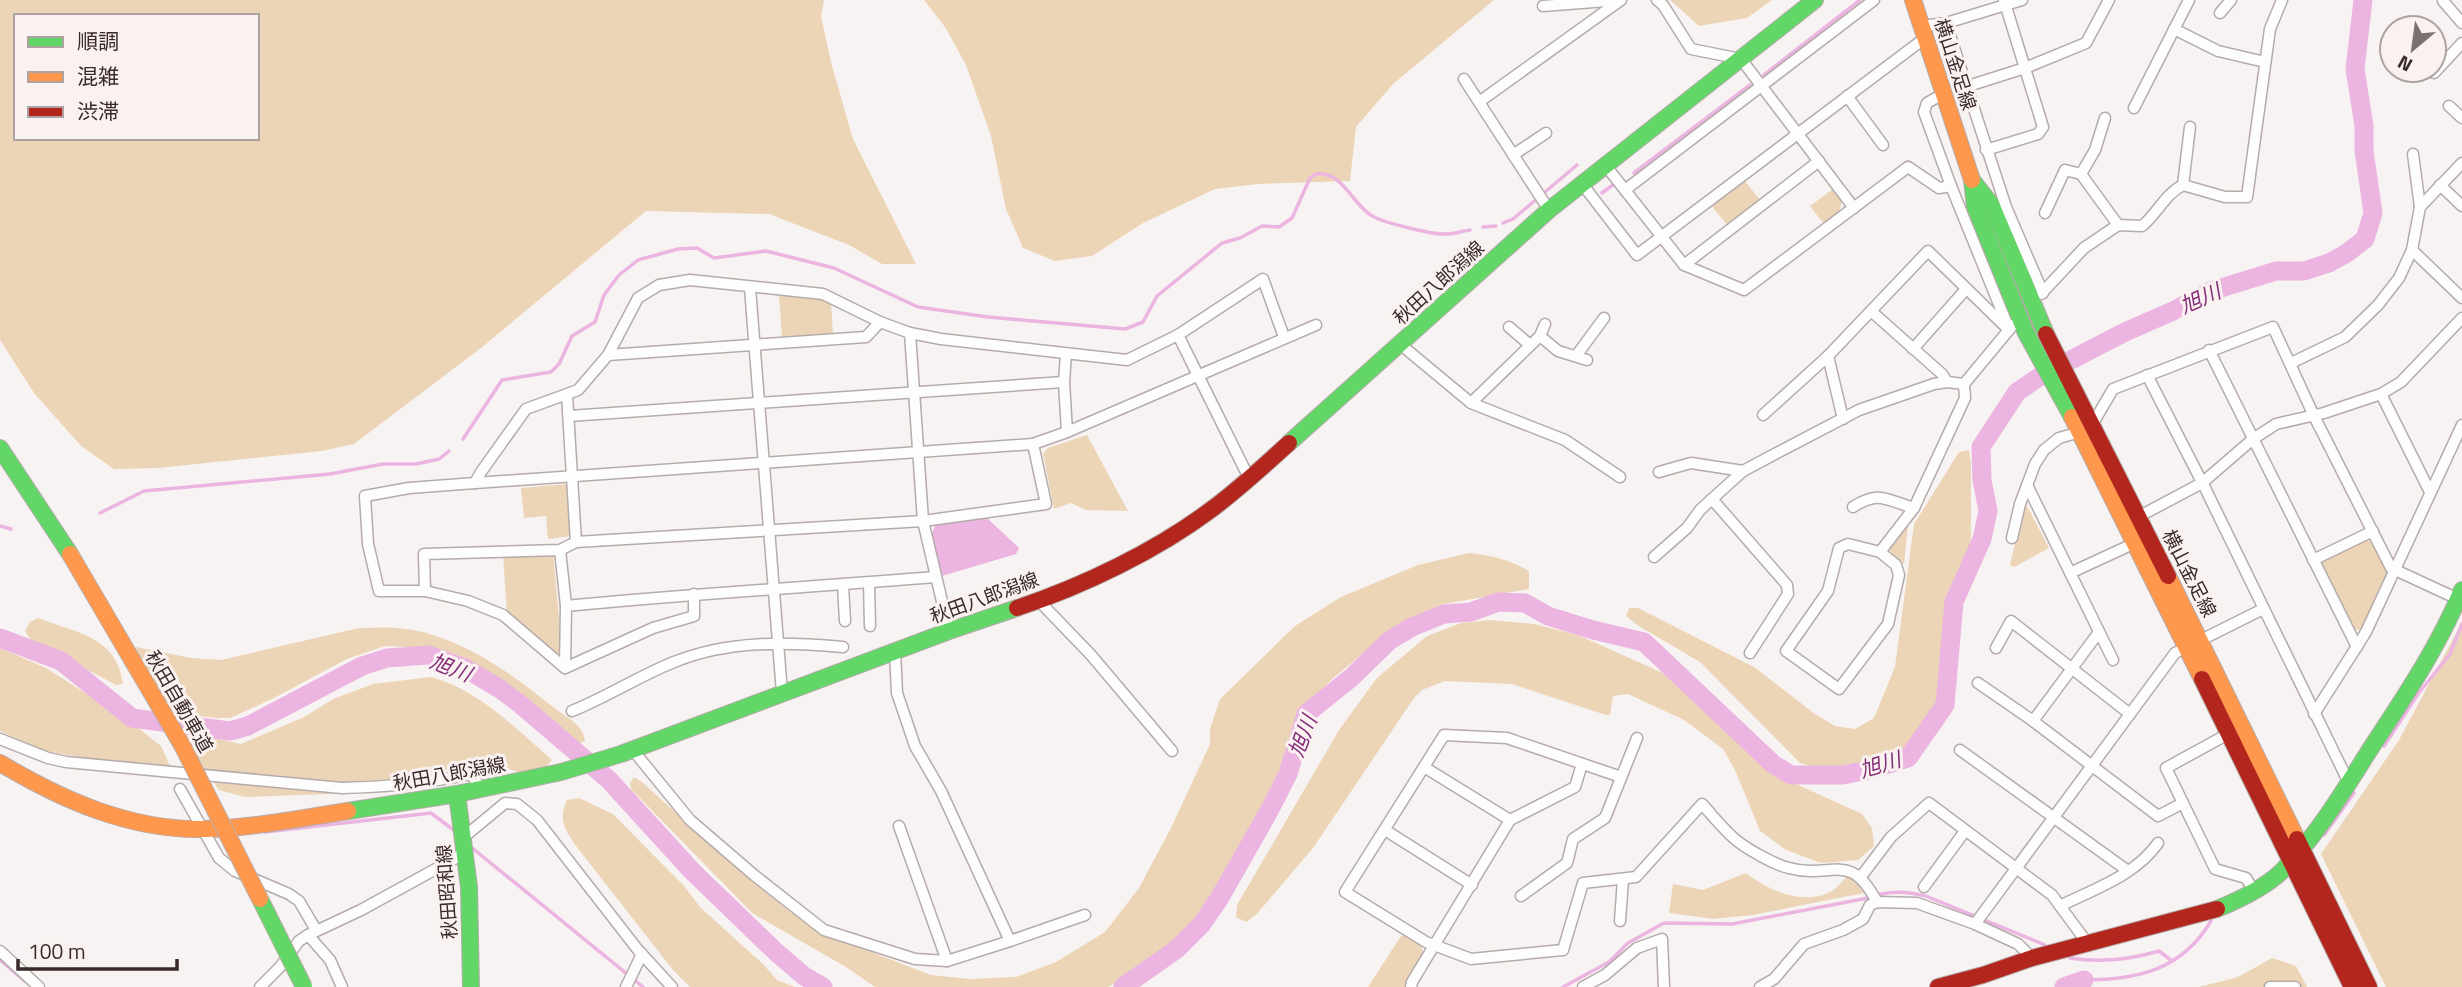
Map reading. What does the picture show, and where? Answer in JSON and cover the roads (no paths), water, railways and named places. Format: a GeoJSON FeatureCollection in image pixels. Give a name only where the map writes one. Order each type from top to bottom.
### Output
{"type":"FeatureCollection","features":[{"type":"Feature","properties":{"kind":"main road","name":"秋田八郎潟線"},"geometry":{"type":"LineString","coordinates":[[0,763],[40,787],[78,805],[152,825],[204,829],[274,822],[457,794],[514,783],[626,751],[1039,600],[1101,574],[1157,544],[1211,510],[1400,344],[1543,201],[1583,185],[1815,0]]}},
{"type":"Feature","properties":{"kind":"main road","name":"横山金足線"},"geometry":{"type":"LineString","coordinates":[[1913,0],[1972,180],[1975,207],[2016,329],[2070,415],[2086,429],[2138,517],[2193,644],[2228,734],[2369,987]]}},
{"type":"Feature","properties":{"kind":"main road","name":"横山金足線"},"geometry":{"type":"LineString","coordinates":[[1972,180],[1991,204],[2135,543],[2193,644],[2297,855],[2352,987]]}},
{"type":"Feature","properties":{"kind":"main road","name":"秋田自動車道"},"geometry":{"type":"LineString","coordinates":[[0,448],[70,554],[182,745],[304,987]]}},
{"type":"Feature","properties":{"kind":"main road"},"geometry":{"type":"LineString","coordinates":[[1938,987],[1986,981],[2032,958],[2219,908],[2254,891],[2280,873],[2297,855],[2349,783],[2424,667],[2448,624],[2460,594]]}},
{"type":"Feature","properties":{"kind":"main road","name":"秋田昭和線"},"geometry":{"type":"LineString","coordinates":[[457,794],[469,887],[471,987]]}},
{"type":"Feature","properties":{"kind":"street"},"geometry":{"type":"LineString","coordinates":[[1543,6],[1621,0]]}},
{"type":"Feature","properties":{"kind":"street"},"geometry":{"type":"LineString","coordinates":[[1479,102],[1621,0]]}},
{"type":"Feature","properties":{"kind":"street"},"geometry":{"type":"LineString","coordinates":[[1657,0],[1691,48],[1741,59],[1854,208]]}},
{"type":"Feature","properties":{"kind":"street"},"geometry":{"type":"LineString","coordinates":[[1625,190],[1874,0]]}},
{"type":"Feature","properties":{"kind":"street"},"geometry":{"type":"LineString","coordinates":[[1583,185],[1637,255],[1847,96],[1923,32],[2005,3],[2022,0]]}},
{"type":"Feature","properties":{"kind":"street"},"geometry":{"type":"LineString","coordinates":[[1965,87],[2025,68],[2086,43],[2109,0]]}},
{"type":"Feature","properties":{"kind":"street"},"geometry":{"type":"LineString","coordinates":[[2134,108],[2189,0]]}},
{"type":"Feature","properties":{"kind":"street"},"geometry":{"type":"LineString","coordinates":[[2220,13],[2231,0]]}},
{"type":"Feature","properties":{"kind":"street"},"geometry":{"type":"LineString","coordinates":[[1946,23],[2006,207],[2042,294],[2084,248],[2118,225],[2142,226],[2151,219],[2173,190],[2183,185],[2225,197],[2247,197],[2270,29],[2282,0]]}},
{"type":"Feature","properties":{"kind":"street"},"geometry":{"type":"LineString","coordinates":[[2443,1],[2462,23]]}},
{"type":"Feature","properties":{"kind":"street"},"geometry":{"type":"LineString","coordinates":[[1986,150],[2038,134],[2043,127],[2005,3]]}},
{"type":"Feature","properties":{"kind":"street"},"geometry":{"type":"LineString","coordinates":[[2174,29],[2218,51],[2265,62]]}},
{"type":"Feature","properties":{"kind":"street"},"geometry":{"type":"LineString","coordinates":[[2448,58],[2462,43]]}},
{"type":"Feature","properties":{"kind":"street"},"geometry":{"type":"LineString","coordinates":[[1464,79],[1543,201]]}},
{"type":"Feature","properties":{"kind":"street"},"geometry":{"type":"LineString","coordinates":[[1943,94],[1927,103],[1924,112],[1951,186],[2016,329]]}},
{"type":"Feature","properties":{"kind":"street"},"geometry":{"type":"LineString","coordinates":[[1847,96],[1883,145]]}},
{"type":"Feature","properties":{"kind":"street"},"geometry":{"type":"LineString","coordinates":[[2449,106],[2462,118]]}},
{"type":"Feature","properties":{"kind":"street"},"geometry":{"type":"LineString","coordinates":[[2081,174],[2095,150],[2105,118]]}},
{"type":"Feature","properties":{"kind":"street"},"geometry":{"type":"LineString","coordinates":[[2183,185],[2190,127]]}},
{"type":"Feature","properties":{"kind":"street"},"geometry":{"type":"LineString","coordinates":[[1513,155],[1546,133]]}},
{"type":"Feature","properties":{"kind":"street"},"geometry":{"type":"LineString","coordinates":[[2291,363],[2345,337],[2378,305],[2399,278],[2412,250],[2420,206],[2413,154]]}},
{"type":"Feature","properties":{"kind":"street"},"geometry":{"type":"LineString","coordinates":[[1684,265],[1819,162]]}},
{"type":"Feature","properties":{"kind":"street"},"geometry":{"type":"LineString","coordinates":[[2420,206],[2462,163]]}},
{"type":"Feature","properties":{"kind":"street"},"geometry":{"type":"LineString","coordinates":[[1606,166],[1684,265],[1744,290],[1908,167],[1939,188],[1951,186]]}},
{"type":"Feature","properties":{"kind":"street"},"geometry":{"type":"LineString","coordinates":[[2045,213],[2065,170],[2081,174],[2118,225]]}},
{"type":"Feature","properties":{"kind":"street"},"geometry":{"type":"LineString","coordinates":[[2440,185],[2462,206]]}},
{"type":"Feature","properties":{"kind":"street"},"geometry":{"type":"LineString","coordinates":[[2412,250],[2462,298]]}},
{"type":"Feature","properties":{"kind":"street"},"geometry":{"type":"LineString","coordinates":[[1763,415],[1828,356],[1928,251],[1966,289],[2016,329]]}},
{"type":"Feature","properties":{"kind":"street"},"geometry":{"type":"LineString","coordinates":[[475,483],[526,409],[578,390],[608,355],[638,298],[659,285],[690,280],[823,294],[880,322],[910,333],[941,339],[1127,360],[1178,335],[1263,279],[1284,337]]}},
{"type":"Feature","properties":{"kind":"street"},"geometry":{"type":"LineString","coordinates":[[750,288],[782,694]]}},
{"type":"Feature","properties":{"kind":"street"},"geometry":{"type":"LineString","coordinates":[[1913,349],[1966,289]]}},
{"type":"Feature","properties":{"kind":"street"},"geometry":{"type":"LineString","coordinates":[[1871,311],[1942,374],[1947,382]]}},
{"type":"Feature","properties":{"kind":"street"},"geometry":{"type":"LineString","coordinates":[[1540,336],[1558,351],[1581,358],[1604,318]]}},
{"type":"Feature","properties":{"kind":"street"},"geometry":{"type":"LineString","coordinates":[[2138,517],[2202,483],[2253,439],[2276,424],[2314,416],[2381,394],[2401,382],[2462,318]]}},
{"type":"Feature","properties":{"kind":"street"},"geometry":{"type":"LineString","coordinates":[[608,355],[866,337],[880,322]]}},
{"type":"Feature","properties":{"kind":"street"},"geometry":{"type":"LineString","coordinates":[[1471,403],[1540,336],[1545,324]]}},
{"type":"Feature","properties":{"kind":"street"},"geometry":{"type":"LineString","coordinates":[[565,668],[503,615],[468,601],[425,591],[379,591],[368,544],[365,496],[409,488],[1033,444],[1067,432],[1316,325]]}},
{"type":"Feature","properties":{"kind":"street"},"geometry":{"type":"LineString","coordinates":[[1509,327],[1530,345]]}},
{"type":"Feature","properties":{"kind":"street"},"geometry":{"type":"LineString","coordinates":[[2012,538],[2026,485],[2044,450],[2059,438],[2086,429],[2113,389],[2273,327],[2314,416],[2391,568],[2460,594]]}},
{"type":"Feature","properties":{"kind":"street"},"geometry":{"type":"LineString","coordinates":[[1880,552],[1914,508],[1965,398],[1964,384],[2016,329]]}},
{"type":"Feature","properties":{"kind":"street"},"geometry":{"type":"LineString","coordinates":[[910,333],[923,521],[949,631]]}},
{"type":"Feature","properties":{"kind":"street"},"geometry":{"type":"LineString","coordinates":[[1178,335],[1249,478]]}},
{"type":"Feature","properties":{"kind":"street"},"geometry":{"type":"LineString","coordinates":[[1400,344],[1471,403],[1565,440],[1620,477]]}},
{"type":"Feature","properties":{"kind":"street"},"geometry":{"type":"LineString","coordinates":[[2208,351],[2357,648]]}},
{"type":"Feature","properties":{"kind":"street"},"geometry":{"type":"LineString","coordinates":[[1066,354],[1067,432]]}},
{"type":"Feature","properties":{"kind":"street"},"geometry":{"type":"LineString","coordinates":[[1828,356],[1843,419]]}},
{"type":"Feature","properties":{"kind":"street"},"geometry":{"type":"LineString","coordinates":[[2147,375],[2349,783]]}},
{"type":"Feature","properties":{"kind":"street"},"geometry":{"type":"LineString","coordinates":[[569,416],[1065,382]]}},
{"type":"Feature","properties":{"kind":"street"},"geometry":{"type":"LineString","coordinates":[[1654,557],[1743,471],[1869,406],[1934,384],[1964,384]]}},
{"type":"Feature","properties":{"kind":"street"},"geometry":{"type":"LineString","coordinates":[[2381,394],[2430,492]]}},
{"type":"Feature","properties":{"kind":"street"},"geometry":{"type":"LineString","coordinates":[[567,395],[576,542]]}},
{"type":"Feature","properties":{"kind":"street"},"geometry":{"type":"LineString","coordinates":[[2314,714],[2357,648],[2462,425]]}},
{"type":"Feature","properties":{"kind":"street"},"geometry":{"type":"LineString","coordinates":[[425,591],[424,554],[561,550],[576,542],[923,521],[1046,504],[1033,444]]}},
{"type":"Feature","properties":{"kind":"street"},"geometry":{"type":"LineString","coordinates":[[1659,472],[1691,463],[1743,471]]}},
{"type":"Feature","properties":{"kind":"street"},"geometry":{"type":"LineString","coordinates":[[2026,485],[2113,660]]}},
{"type":"Feature","properties":{"kind":"street"},"geometry":{"type":"LineString","coordinates":[[1853,507],[1875,496],[1914,508]]}},
{"type":"Feature","properties":{"kind":"street"},"geometry":{"type":"LineString","coordinates":[[1712,499],[1787,585],[1788,594],[1750,653]]}},
{"type":"Feature","properties":{"kind":"street"},"geometry":{"type":"LineString","coordinates":[[2313,560],[2372,531]]}},
{"type":"Feature","properties":{"kind":"street"},"geometry":{"type":"LineString","coordinates":[[2070,573],[2135,543]]}},
{"type":"Feature","properties":{"kind":"street"},"geometry":{"type":"LineString","coordinates":[[1848,544],[1880,552],[1896,565],[1899,575],[1888,624],[1839,690],[1786,651],[1828,591],[1839,548],[1848,544]]}},
{"type":"Feature","properties":{"kind":"street"},"geometry":{"type":"LineString","coordinates":[[561,550],[566,606],[565,668]]}},
{"type":"Feature","properties":{"kind":"street"},"geometry":{"type":"LineString","coordinates":[[566,606],[935,577]]}},
{"type":"Feature","properties":{"kind":"street"},"geometry":{"type":"LineString","coordinates":[[869,583],[870,626]]}},
{"type":"Feature","properties":{"kind":"street"},"geometry":{"type":"LineString","coordinates":[[843,585],[845,621]]}},
{"type":"Feature","properties":{"kind":"street"},"geometry":{"type":"LineString","coordinates":[[565,668],[653,628],[694,616],[694,594]]}},
{"type":"Feature","properties":{"kind":"street"},"geometry":{"type":"LineString","coordinates":[[1039,600],[1091,655],[1172,751]]}},
{"type":"Feature","properties":{"kind":"street"},"geometry":{"type":"LineString","coordinates":[[1978,920],[2175,653],[2263,609]]}},
{"type":"Feature","properties":{"kind":"street"},"geometry":{"type":"LineString","coordinates":[[1996,648],[2011,621],[2130,714]]}},
{"type":"Feature","properties":{"kind":"street"},"geometry":{"type":"LineString","coordinates":[[2033,721],[2099,632]]}},
{"type":"Feature","properties":{"kind":"street"},"geometry":{"type":"LineString","coordinates":[[572,711],[675,662],[725,647],[778,643],[843,647]]}},
{"type":"Feature","properties":{"kind":"street"},"geometry":{"type":"LineString","coordinates":[[895,652],[897,693],[915,746],[941,791],[1010,941]]}},
{"type":"Feature","properties":{"kind":"street"},"geometry":{"type":"LineString","coordinates":[[1978,683],[2033,721],[2158,816],[2183,803]]}},
{"type":"Feature","properties":{"kind":"street"},"geometry":{"type":"LineString","coordinates":[[2228,734],[2165,768],[2215,869],[2246,878],[2254,891]]}},
{"type":"Feature","properties":{"kind":"street"},"geometry":{"type":"LineString","coordinates":[[1620,777],[1507,738],[1444,735],[1345,892],[1433,946],[1471,959],[1563,950],[1583,883],[1636,877],[1702,804],[1736,841],[1787,868],[1809,872],[1848,869],[1860,878],[1875,897],[1917,903],[1978,920],[2018,944],[2032,958]]}},
{"type":"Feature","properties":{"kind":"street"},"geometry":{"type":"LineString","coordinates":[[1521,896],[1567,863],[1573,839],[1605,818],[1637,738]]}},
{"type":"Feature","properties":{"kind":"street"},"geometry":{"type":"LineString","coordinates":[[0,739],[48,758],[103,767],[342,788],[374,788],[471,774],[481,789]]}},
{"type":"Feature","properties":{"kind":"street"},"geometry":{"type":"LineString","coordinates":[[1960,750],[2127,871]]}},
{"type":"Feature","properties":{"kind":"street"},"geometry":{"type":"LineString","coordinates":[[626,751],[690,820],[824,930],[915,959],[947,961],[1085,915]]}},
{"type":"Feature","properties":{"kind":"street"},"geometry":{"type":"LineString","coordinates":[[1411,987],[1510,820],[1575,787],[1582,764]]}},
{"type":"Feature","properties":{"kind":"street"},"geometry":{"type":"LineString","coordinates":[[1424,767],[1510,820]]}},
{"type":"Feature","properties":{"kind":"street"},"geometry":{"type":"LineString","coordinates":[[180,789],[225,864],[299,901],[312,932],[330,960],[342,987]]}},
{"type":"Feature","properties":{"kind":"street"},"geometry":{"type":"LineString","coordinates":[[260,987],[280,967],[299,941],[312,932],[361,910],[464,845],[505,803],[517,804],[537,820],[642,954],[672,987]]}},
{"type":"Feature","properties":{"kind":"street"},"geometry":{"type":"LineString","coordinates":[[1860,878],[1891,837],[1928,803],[2052,895],[2088,944]]}},
{"type":"Feature","properties":{"kind":"street"},"geometry":{"type":"LineString","coordinates":[[899,826],[947,961]]}},
{"type":"Feature","properties":{"kind":"street"},"geometry":{"type":"LineString","coordinates":[[1385,830],[1472,885]]}},
{"type":"Feature","properties":{"kind":"street"},"geometry":{"type":"LineString","coordinates":[[1924,887],[1965,831]]}},
{"type":"Feature","properties":{"kind":"street"},"geometry":{"type":"LineString","coordinates":[[2060,906],[2127,871],[2150,855],[2158,843]]}},
{"type":"Feature","properties":{"kind":"street"},"geometry":{"type":"LineString","coordinates":[[1620,921],[1623,878]]}},
{"type":"Feature","properties":{"kind":"street"},"geometry":{"type":"LineString","coordinates":[[1760,987],[1774,979],[1804,944],[1843,930],[1863,919],[1875,897]]}},
{"type":"Feature","properties":{"kind":"street"},"geometry":{"type":"LineString","coordinates":[[1586,986],[1605,975],[1636,948],[1662,939],[1664,987]]}},
{"type":"Feature","properties":{"kind":"street"},"geometry":{"type":"LineString","coordinates":[[0,951],[39,987]]}},
{"type":"Feature","properties":{"kind":"street"},"geometry":{"type":"LineString","coordinates":[[628,981],[642,954]]}},
{"type":"Feature","properties":{"kind":"street"},"geometry":{"type":"LineString","coordinates":[[2270,987],[2295,987]]}},
{"type":"Feature","properties":{"kind":"waterway"},"geometry":{"type":"LineString","coordinates":[[1764,75],[1860,0]]}},
{"type":"Feature","properties":{"kind":"waterway","name":"旭川"},"geometry":{"type":"LineString","coordinates":[[1123,987],[1177,949],[1201,925],[1219,899],[1288,774],[1306,714],[1352,677],[1390,640],[1412,627],[1444,614],[1471,612],[1498,602],[1525,603],[1548,616],[1644,642],[1773,764],[1791,775],[1843,775],[1908,758],[1945,705],[1954,602],[1982,539],[1988,511],[1982,480],[1981,447],[2017,392],[2042,375],[2208,292],[2276,271],[2304,271],[2329,263],[2365,239],[2373,213],[2355,69],[2363,0]]}},
{"type":"Feature","properties":{"kind":"waterway"},"geometry":{"type":"LineString","coordinates":[[1634,173],[1750,85]]}},
{"type":"Feature","properties":{"kind":"waterway"},"geometry":{"type":"LineString","coordinates":[[1503,223],[1513,219],[1577,165]]}},
{"type":"Feature","properties":{"kind":"waterway"},"geometry":{"type":"LineString","coordinates":[[463,439],[502,380],[551,372],[559,364],[572,336],[595,322],[604,295],[619,275],[638,260],[678,249],[697,248],[714,258],[766,251],[834,268],[918,307],[988,317],[1125,329],[1143,322],[1157,296],[1222,243],[1240,238],[1262,226],[1279,227],[1292,218],[1310,178],[1316,174],[1326,175],[1341,183],[1366,212],[1374,217],[1437,234],[1470,230]]}},
{"type":"Feature","properties":{"kind":"waterway"},"geometry":{"type":"LineString","coordinates":[[1602,193],[1614,184]]}},
{"type":"Feature","properties":{"kind":"waterway"},"geometry":{"type":"LineString","coordinates":[[1483,227],[1496,226]]}},
{"type":"Feature","properties":{"kind":"waterway"},"geometry":{"type":"LineString","coordinates":[[100,513],[144,491],[330,474],[383,464],[416,464],[439,459],[449,451]]}},
{"type":"Feature","properties":{"kind":"waterway"},"geometry":{"type":"LineString","coordinates":[[0,526],[11,529]]}},
{"type":"Feature","properties":{"kind":"waterway"},"geometry":{"type":"LineString","coordinates":[[2384,746],[2418,694],[2450,654],[2462,624]]}},
{"type":"Feature","properties":{"kind":"waterway","name":"旭川"},"geometry":{"type":"LineString","coordinates":[[0,638],[61,661],[132,718],[230,731],[248,726],[362,666],[387,658],[428,655],[465,668],[520,704],[609,780],[692,871],[776,952],[804,976],[823,987]]}},
{"type":"Feature","properties":{"kind":"waterway"},"geometry":{"type":"LineString","coordinates":[[2324,835],[2354,793]]}},
{"type":"Feature","properties":{"kind":"waterway"},"geometry":{"type":"LineString","coordinates":[[265,832],[431,813],[455,831]]}},
{"type":"Feature","properties":{"kind":"waterway"},"geometry":{"type":"LineString","coordinates":[[471,847],[643,987]]}},
{"type":"Feature","properties":{"kind":"waterway"},"geometry":{"type":"LineString","coordinates":[[1563,987],[1609,962],[1628,943],[1664,923],[1732,924],[1890,893],[1904,892],[1926,896],[2045,945]]}},
{"type":"Feature","properties":{"kind":"waterway"},"geometry":{"type":"LineString","coordinates":[[2084,980],[2122,978],[2156,969],[2186,951],[2211,921]]}},
{"type":"Feature","properties":{"kind":"waterway"},"geometry":{"type":"LineString","coordinates":[[2070,958],[2115,960],[2159,951],[2172,961]]}},
{"type":"Feature","properties":{"kind":"waterway"},"geometry":{"type":"LineString","coordinates":[[0,960],[25,981]]}},
{"type":"Feature","properties":{"kind":"waterway"},"geometry":{"type":"LineString","coordinates":[[2064,987],[2084,980]]}}]}
